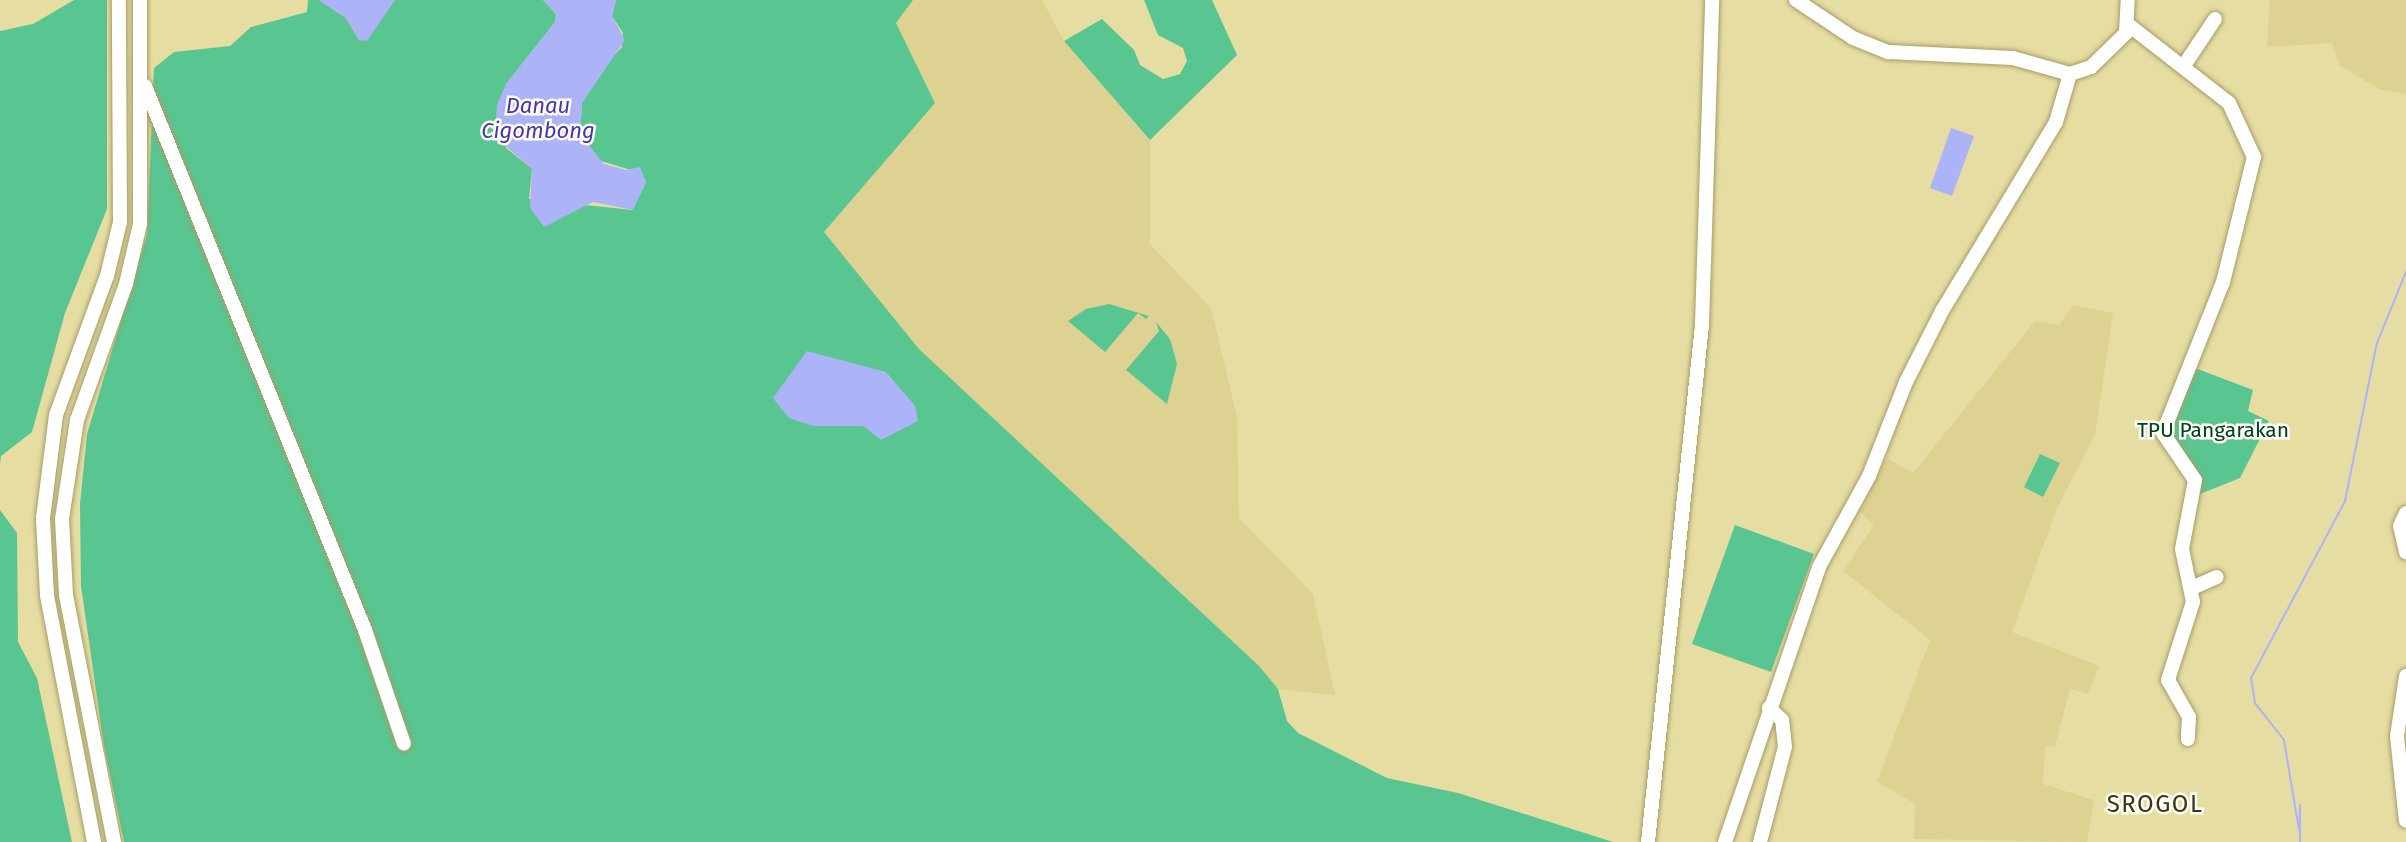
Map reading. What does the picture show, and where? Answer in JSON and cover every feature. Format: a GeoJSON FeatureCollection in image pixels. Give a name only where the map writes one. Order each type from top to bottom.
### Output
{"type":"FeatureCollection","features":[{"type":"Feature","properties":{"kind":"street"},"geometry":{"type":"LineString","coordinates":[[94,842],[60,682],[43,557],[46,479],[65,384],[107,276],[120,222],[119,0]]}},
{"type":"Feature","properties":{"kind":"street"},"geometry":{"type":"LineString","coordinates":[[114,842],[80,680],[62,558],[65,482],[88,381],[135,254],[142,187],[140,0]]}},
{"type":"Feature","properties":{"kind":"street"},"geometry":{"type":"LineString","coordinates":[[1648,842],[1702,325],[1712,0]]}},
{"type":"Feature","properties":{"kind":"street"},"geometry":{"type":"LineString","coordinates":[[1796,0],[1852,38],[1888,51],[2013,58],[2070,74],[2091,67],[2130,26],[2128,0]]}},
{"type":"Feature","properties":{"kind":"street"},"geometry":{"type":"LineString","coordinates":[[2185,64],[2215,20]]}},
{"type":"Feature","properties":{"kind":"street"},"geometry":{"type":"LineString","coordinates":[[2130,26],[2185,64],[2229,103],[2254,157],[2223,282],[2163,433],[2194,474],[2182,549],[2192,588],[2193,602],[2168,680],[2189,717],[2188,739]]}},
{"type":"Feature","properties":{"kind":"street"},"geometry":{"type":"LineString","coordinates":[[1725,842],[1819,567],[1869,476],[1910,373],[2056,122],[2070,74]]}},
{"type":"Feature","properties":{"kind":"street"},"geometry":{"type":"LineString","coordinates":[[142,78],[365,630],[404,744]]}},
{"type":"Feature","properties":{"kind":"street"},"geometry":{"type":"LineString","coordinates":[[2406,513],[2400,526],[2406,552]]}},
{"type":"Feature","properties":{"kind":"street"},"geometry":{"type":"LineString","coordinates":[[2192,588],[2217,577]]}},
{"type":"Feature","properties":{"kind":"street"},"geometry":{"type":"LineString","coordinates":[[2406,676],[2397,736],[2406,821]]}},
{"type":"Feature","properties":{"kind":"street"},"geometry":{"type":"LineString","coordinates":[[60,682],[80,680]]}},
{"type":"Feature","properties":{"kind":"street"},"geometry":{"type":"LineString","coordinates":[[1760,842],[1785,747],[1782,720],[1769,708]]}},
{"type":"Feature","properties":{"kind":"shaded area"},"geometry":{"type":"Polygon","coordinates":[[[913,0],[1042,0],[1064,41],[1150,140],[1150,244],[1211,308],[1237,417],[1239,518],[1313,594],[1335,695],[1278,689],[919,349],[824,232],[935,103],[896,23],[913,0]]]}},
{"type":"Feature","properties":{"kind":"shaded area"},"geometry":{"type":"Polygon","coordinates":[[[2270,0],[2406,0],[2406,94],[2381,90],[2340,66],[2332,43],[2267,47],[2270,0]]]}},
{"type":"Feature","properties":{"kind":"shaded area"},"geometry":{"type":"Polygon","coordinates":[[[2073,305],[2113,313],[2095,435],[2057,508],[2012,632],[2099,666],[2088,694],[2070,689],[2055,746],[2045,747],[2043,784],[2094,800],[2087,842],[1914,839],[1915,804],[1877,782],[1930,640],[1843,571],[1874,525],[1860,512],[1887,458],[1913,473],[2035,321],[2059,325],[2073,305]]]}},
{"type":"Feature","properties":{"kind":"green space"},"geometry":{"type":"Polygon","coordinates":[[[74,0],[107,0],[107,209],[65,313],[32,432],[1,456],[0,464],[0,31],[33,24],[74,0]]]}},
{"type":"Feature","properties":{"kind":"green space"},"geometry":{"type":"Polygon","coordinates":[[[308,0],[319,0],[346,18],[359,40],[395,0],[543,0],[556,14],[555,22],[506,84],[506,148],[532,169],[529,199],[632,210],[646,182],[641,173],[598,160],[580,134],[582,103],[602,68],[622,47],[623,33],[612,16],[616,0],[913,0],[896,23],[935,103],[824,232],[919,349],[1259,666],[1278,689],[1287,721],[1298,733],[1387,778],[1458,793],[1613,842],[124,842],[104,746],[81,586],[80,504],[87,434],[147,234],[154,68],[174,52],[230,46],[251,27],[307,12],[308,0]]]}},
{"type":"Feature","properties":{"kind":"green space"},"geometry":{"type":"Polygon","coordinates":[[[1144,0],[1212,0],[1237,55],[1150,140],[1064,41],[1102,19],[1134,50],[1140,65],[1163,79],[1180,74],[1187,61],[1183,48],[1158,35],[1144,0]]]}},
{"type":"Feature","properties":{"kind":"green space"},"geometry":{"type":"Polygon","coordinates":[[[1109,304],[1149,316],[1146,319],[1138,313],[1105,352],[1068,321],[1086,309],[1109,304]]]}},
{"type":"Feature","properties":{"kind":"green space"},"geometry":{"type":"Polygon","coordinates":[[[1156,322],[1170,339],[1177,364],[1167,404],[1126,370],[1159,331],[1156,322]]]}},
{"type":"Feature","properties":{"kind":"green space","name":"TPU Pangarakan"},"geometry":{"type":"Polygon","coordinates":[[[2195,368],[2253,390],[2248,411],[2269,421],[2240,478],[2200,494],[2171,449],[2171,426],[2195,368]]]}},
{"type":"Feature","properties":{"kind":"green space"},"geometry":{"type":"Polygon","coordinates":[[[2040,454],[2060,463],[2043,497],[2024,487],[2040,454]]]}},
{"type":"Feature","properties":{"kind":"green space"},"geometry":{"type":"Polygon","coordinates":[[[0,510],[17,533],[18,642],[37,678],[72,842],[0,842],[0,510]]]}},
{"type":"Feature","properties":{"kind":"green space"},"geometry":{"type":"Polygon","coordinates":[[[1735,525],[1814,554],[1771,672],[1692,644],[1735,525]]]}},
{"type":"Feature","properties":{"kind":"water"},"geometry":{"type":"Polygon","coordinates":[[[319,0],[395,0],[367,41],[359,40],[346,18],[319,0]]]}},
{"type":"Feature","properties":{"kind":"water","name":"Danau Cigombong"},"geometry":{"type":"Polygon","coordinates":[[[543,0],[616,0],[612,16],[625,40],[582,103],[580,134],[604,164],[626,170],[640,167],[646,182],[633,210],[593,202],[544,227],[530,208],[532,169],[495,137],[497,105],[506,84],[555,22],[556,14],[543,0]]]}},
{"type":"Feature","properties":{"kind":"water"},"geometry":{"type":"Polygon","coordinates":[[[1951,128],[1974,136],[1952,196],[1930,188],[1951,128]]]}},
{"type":"Feature","properties":{"kind":"water"},"geometry":{"type":"Polygon","coordinates":[[[807,351],[886,372],[915,406],[918,421],[881,440],[863,426],[813,426],[789,418],[773,398],[807,351]]]}},
{"type":"Feature","properties":{"kind":"waterway"},"geometry":{"type":"LineString","coordinates":[[2300,842],[2300,805],[2299,830],[2284,740],[2255,703],[2251,678],[2345,501],[2377,343],[2406,272]]}},
{"type":"Feature","properties":{"kind":"district","name":"SROGOL"},"geometry":{"type":"Point","coordinates":[2155,805]}}]}
